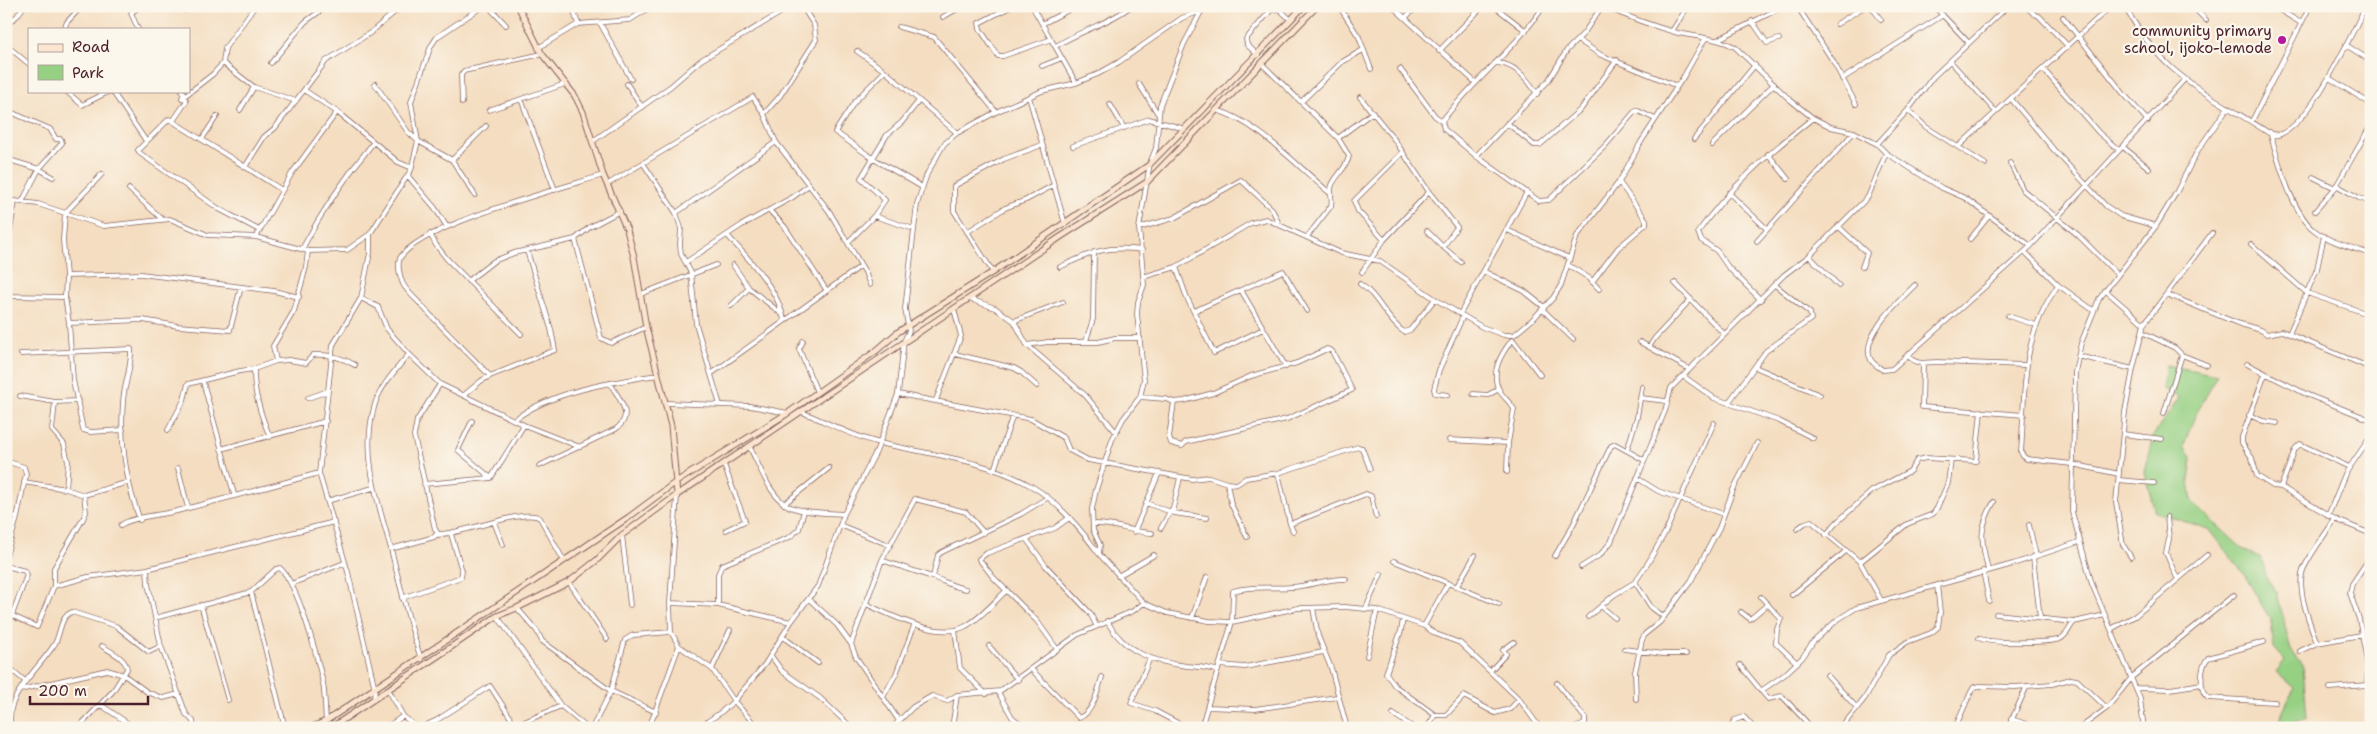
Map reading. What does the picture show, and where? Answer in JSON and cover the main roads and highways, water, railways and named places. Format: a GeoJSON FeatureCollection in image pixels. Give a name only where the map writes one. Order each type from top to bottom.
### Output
{"type":"FeatureCollection","features":[{"type":"Feature","properties":{"kind":"place","name":"community primary school, ijoko-lemode"},"geometry":{"type":"Point","coordinates":[2282,40]}}]}
